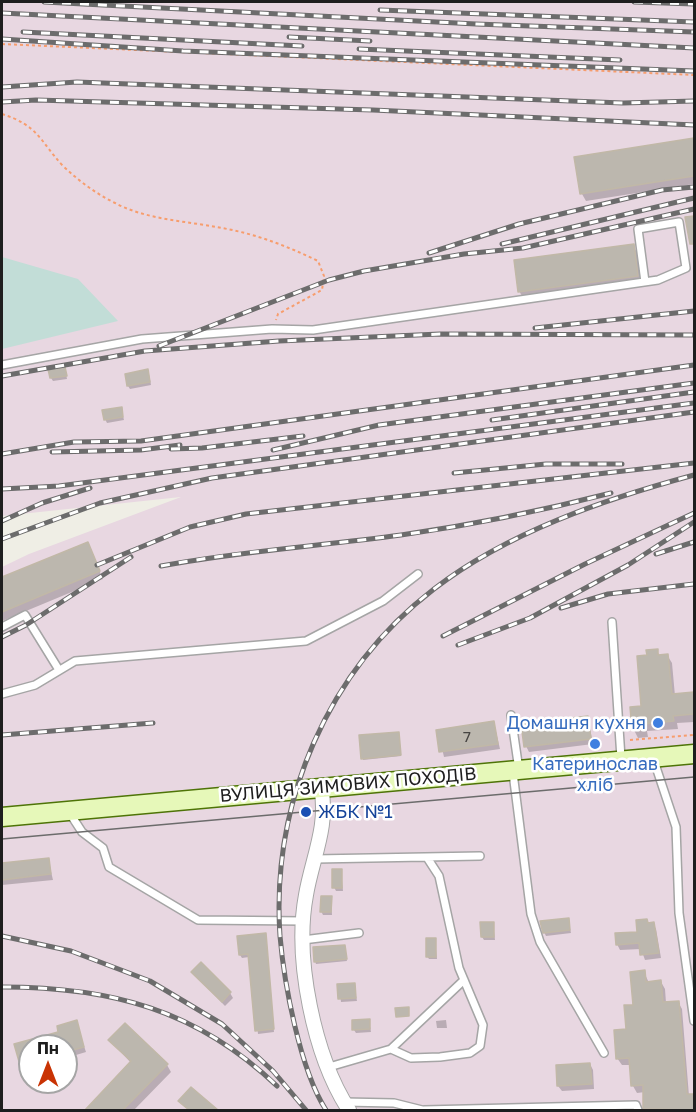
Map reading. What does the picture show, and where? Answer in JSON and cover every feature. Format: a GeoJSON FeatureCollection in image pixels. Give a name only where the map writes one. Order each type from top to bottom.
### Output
{"type":"FeatureCollection","features":[{"type":"Feature","properties":{"kind":"main road","name":"ВУЛИЦЯ ЗИМОВИХ ПОХОДІВ"},"geometry":{"type":"LineString","coordinates":[[2,817],[694,754]]}},
{"type":"Feature","properties":{"kind":"street"},"geometry":{"type":"LineString","coordinates":[[321,788],[324,818],[305,897],[303,940],[306,979],[313,1016],[329,1067],[347,1106]]}},
{"type":"Feature","properties":{"kind":"lane"},"geometry":{"type":"LineString","coordinates":[[2,365],[142,339],[272,330],[324,329],[645,282],[658,280],[686,268],[679,222],[638,230],[645,282]]}},
{"type":"Feature","properties":{"kind":"lane"},"geometry":{"type":"LineString","coordinates":[[2,694],[35,685],[75,661],[306,641],[383,601],[418,574]]}},
{"type":"Feature","properties":{"kind":"lane"},"geometry":{"type":"LineString","coordinates":[[2,627],[25,615],[59,670]]}},
{"type":"Feature","properties":{"kind":"lane"},"geometry":{"type":"LineString","coordinates":[[612,622],[621,761]]}},
{"type":"Feature","properties":{"kind":"lane"},"geometry":{"type":"LineString","coordinates":[[511,715],[531,914],[540,942],[604,1053]]}},
{"type":"Feature","properties":{"kind":"lane"},"geometry":{"type":"LineString","coordinates":[[652,758],[676,827],[679,913],[694,1021]]}},
{"type":"Feature","properties":{"kind":"lane"},"geometry":{"type":"LineString","coordinates":[[69,811],[82,832],[103,848],[109,867],[198,920],[304,921]]}},
{"type":"Feature","properties":{"kind":"lane"},"geometry":{"type":"LineString","coordinates":[[314,858],[428,859],[480,856]]}},
{"type":"Feature","properties":{"kind":"lane"},"geometry":{"type":"LineString","coordinates":[[391,1049],[411,1058],[470,1053],[480,1046],[483,1025],[459,968],[439,876],[428,859]]}},
{"type":"Feature","properties":{"kind":"lane"},"geometry":{"type":"LineString","coordinates":[[303,940],[359,933]]}},
{"type":"Feature","properties":{"kind":"lane"},"geometry":{"type":"LineString","coordinates":[[329,1067],[391,1049],[464,980]]}},
{"type":"Feature","properties":{"kind":"lane"},"geometry":{"type":"LineString","coordinates":[[347,1106],[394,1103],[423,1110],[636,1105],[638,1110]]}},
{"type":"Feature","properties":{"kind":"path"},"geometry":{"type":"LineString","coordinates":[[2,44],[694,75]]}},
{"type":"Feature","properties":{"kind":"path"},"geometry":{"type":"LineString","coordinates":[[2,114],[36,130],[63,165],[88,189],[118,205],[160,218],[225,228],[284,244],[318,261],[324,276],[322,290],[278,314],[272,330]]}},
{"type":"Feature","properties":{"kind":"path"},"geometry":{"type":"LineString","coordinates":[[621,740],[694,735]]}},
{"type":"Feature","properties":{"kind":"shaded area"},"geometry":{"type":"Polygon","coordinates":[[[2,2],[694,2],[694,1110],[2,1110],[2,567],[29,554],[181,497],[2,516],[2,2]]]}},
{"type":"Feature","properties":{"kind":"shaded area"},"geometry":{"type":"Polygon","coordinates":[[[2,257],[78,279],[118,321],[2,349],[2,257]]]}},
{"type":"Feature","properties":{"kind":"building"},"geometry":{"type":"Polygon","coordinates":[[[694,138],[694,176],[580,194],[574,157],[694,138]]]}},
{"type":"Feature","properties":{"kind":"building"},"geometry":{"type":"Polygon","coordinates":[[[694,216],[694,244],[690,244],[685,217],[694,216]]]}},
{"type":"Feature","properties":{"kind":"building"},"geometry":{"type":"Polygon","coordinates":[[[634,244],[638,276],[518,292],[514,260],[634,244]]]}},
{"type":"Feature","properties":{"kind":"building"},"geometry":{"type":"Polygon","coordinates":[[[65,367],[67,376],[50,378],[48,369],[65,367]]]}},
{"type":"Feature","properties":{"kind":"building"},"geometry":{"type":"Polygon","coordinates":[[[148,369],[150,382],[127,386],[125,374],[148,369]]]}},
{"type":"Feature","properties":{"kind":"building"},"geometry":{"type":"Polygon","coordinates":[[[122,407],[123,417],[104,420],[102,410],[122,407]]]}},
{"type":"Feature","properties":{"kind":"building"},"geometry":{"type":"Polygon","coordinates":[[[88,542],[100,571],[2,612],[2,577],[88,542]]]}},
{"type":"Feature","properties":{"kind":"building"},"geometry":{"type":"Polygon","coordinates":[[[658,649],[658,655],[668,654],[672,694],[694,692],[694,714],[673,716],[674,721],[644,724],[644,729],[632,730],[630,707],[641,706],[637,656],[647,655],[646,650],[658,649]]]}},
{"type":"Feature","properties":{"kind":"building"},"geometry":{"type":"Polygon","coordinates":[[[588,716],[591,739],[524,747],[521,724],[588,716]]]}},
{"type":"Feature","properties":{"kind":"building"},"geometry":{"type":"Polygon","coordinates":[[[494,721],[498,744],[439,752],[436,730],[494,721]]]}},
{"type":"Feature","properties":{"kind":"building"},"geometry":{"type":"Polygon","coordinates":[[[399,732],[401,755],[361,759],[359,735],[399,732]]]}},
{"type":"Feature","properties":{"kind":"building"},"geometry":{"type":"Polygon","coordinates":[[[49,858],[51,874],[2,880],[2,863],[49,858]]]}},
{"type":"Feature","properties":{"kind":"building"},"geometry":{"type":"Polygon","coordinates":[[[332,869],[342,869],[342,888],[332,888],[332,869]]]}},
{"type":"Feature","properties":{"kind":"building"},"geometry":{"type":"Polygon","coordinates":[[[321,896],[332,896],[331,912],[320,912],[321,896]]]}},
{"type":"Feature","properties":{"kind":"building"},"geometry":{"type":"Polygon","coordinates":[[[569,918],[570,930],[543,933],[540,921],[569,918]]]}},
{"type":"Feature","properties":{"kind":"building"},"geometry":{"type":"Polygon","coordinates":[[[647,919],[648,923],[654,922],[659,953],[640,955],[639,943],[616,945],[615,933],[637,932],[636,920],[647,919]]]}},
{"type":"Feature","properties":{"kind":"building"},"geometry":{"type":"Polygon","coordinates":[[[480,922],[494,922],[494,937],[481,937],[480,922]]]}},
{"type":"Feature","properties":{"kind":"building"},"geometry":{"type":"Polygon","coordinates":[[[266,933],[274,1029],[255,1031],[248,954],[239,955],[237,936],[266,933]]]}},
{"type":"Feature","properties":{"kind":"building"},"geometry":{"type":"Polygon","coordinates":[[[426,938],[436,938],[436,957],[426,957],[426,938]]]}},
{"type":"Feature","properties":{"kind":"building"},"geometry":{"type":"Polygon","coordinates":[[[345,945],[347,959],[314,962],[313,947],[345,945]]]}},
{"type":"Feature","properties":{"kind":"building"},"geometry":{"type":"Polygon","coordinates":[[[201,962],[231,992],[222,1002],[191,972],[201,962]]]}},
{"type":"Feature","properties":{"kind":"building"},"geometry":{"type":"Polygon","coordinates":[[[645,970],[646,982],[661,980],[663,1002],[679,1001],[687,1094],[694,1094],[694,1110],[643,1109],[643,1085],[631,1086],[629,1058],[616,1059],[614,1030],[626,1029],[624,1005],[633,1005],[630,972],[645,970]]]}},
{"type":"Feature","properties":{"kind":"building"},"geometry":{"type":"Polygon","coordinates":[[[355,983],[356,998],[338,999],[337,984],[355,983]]]}},
{"type":"Feature","properties":{"kind":"building"},"geometry":{"type":"Polygon","coordinates":[[[409,1007],[409,1016],[396,1017],[395,1008],[409,1007]]]}},
{"type":"Feature","properties":{"kind":"building"},"geometry":{"type":"Polygon","coordinates":[[[370,1019],[370,1029],[352,1030],[352,1020],[370,1019]]]}},
{"type":"Feature","properties":{"kind":"building"},"geometry":{"type":"Polygon","coordinates":[[[77,1020],[84,1047],[78,1049],[78,1034],[51,1034],[58,1032],[57,1026],[77,1020]]]}},
{"type":"Feature","properties":{"kind":"building"},"geometry":{"type":"Polygon","coordinates":[[[125,1023],[168,1064],[123,1110],[85,1110],[131,1061],[108,1040],[125,1023]]]}},
{"type":"Feature","properties":{"kind":"building"},"geometry":{"type":"Polygon","coordinates":[[[18,1043],[18,1058],[14,1044],[18,1043]]]}},
{"type":"Feature","properties":{"kind":"building"},"geometry":{"type":"Polygon","coordinates":[[[590,1063],[592,1084],[557,1086],[556,1065],[590,1063]]]}},
{"type":"Feature","properties":{"kind":"building"},"geometry":{"type":"Polygon","coordinates":[[[191,1087],[218,1110],[189,1110],[178,1101],[191,1087]]]}},
{"type":"Feature","properties":{"kind":"tram line"},"geometry":{"type":"LineString","coordinates":[[2,839],[694,777]]}},
{"type":"Feature","properties":{"kind":"railway"},"geometry":{"type":"LineString","coordinates":[[44,2],[476,24],[694,32]]}},
{"type":"Feature","properties":{"kind":"railway"},"geometry":{"type":"LineString","coordinates":[[634,2],[694,4]]}},
{"type":"Feature","properties":{"kind":"railway"},"geometry":{"type":"LineString","coordinates":[[380,10],[694,22]]}},
{"type":"Feature","properties":{"kind":"railway"},"geometry":{"type":"LineString","coordinates":[[2,13],[694,48]]}},
{"type":"Feature","properties":{"kind":"railway"},"geometry":{"type":"LineString","coordinates":[[23,32],[302,46]]}},
{"type":"Feature","properties":{"kind":"railway"},"geometry":{"type":"LineString","coordinates":[[289,37],[370,41]]}},
{"type":"Feature","properties":{"kind":"railway"},"geometry":{"type":"LineString","coordinates":[[2,39],[183,51],[694,71]]}},
{"type":"Feature","properties":{"kind":"railway"},"geometry":{"type":"LineString","coordinates":[[359,49],[620,60]]}},
{"type":"Feature","properties":{"kind":"railway"},"geometry":{"type":"LineString","coordinates":[[2,87],[77,82],[623,103],[694,101]]}},
{"type":"Feature","properties":{"kind":"railway"},"geometry":{"type":"LineString","coordinates":[[2,102],[36,100],[373,110],[694,125]]}},
{"type":"Feature","properties":{"kind":"railway"},"geometry":{"type":"LineString","coordinates":[[429,253],[519,224],[662,190],[694,187]]}},
{"type":"Feature","properties":{"kind":"railway"},"geometry":{"type":"LineString","coordinates":[[502,244],[694,198]]}},
{"type":"Feature","properties":{"kind":"railway"},"geometry":{"type":"LineString","coordinates":[[159,346],[329,280],[364,271],[464,254],[523,248],[694,209]]}},
{"type":"Feature","properties":{"kind":"railway"},"geometry":{"type":"LineString","coordinates":[[535,328],[694,311]]}},
{"type":"Feature","properties":{"kind":"railway"},"geometry":{"type":"LineString","coordinates":[[2,376],[145,351],[279,341],[440,334],[694,335]]}},
{"type":"Feature","properties":{"kind":"railway"},"geometry":{"type":"LineString","coordinates":[[2,454],[74,442],[141,441],[694,365]]}},
{"type":"Feature","properties":{"kind":"railway"},"geometry":{"type":"LineString","coordinates":[[273,450],[379,425],[694,383]]}},
{"type":"Feature","properties":{"kind":"railway"},"geometry":{"type":"LineString","coordinates":[[492,420],[694,392]]}},
{"type":"Feature","properties":{"kind":"railway"},"geometry":{"type":"LineString","coordinates":[[2,489],[59,486],[694,403]]}},
{"type":"Feature","properties":{"kind":"railway"},"geometry":{"type":"LineString","coordinates":[[2,539],[100,503],[212,478],[694,412]]}},
{"type":"Feature","properties":{"kind":"railway"},"geometry":{"type":"LineString","coordinates":[[171,449],[202,448],[303,436]]}},
{"type":"Feature","properties":{"kind":"railway"},"geometry":{"type":"LineString","coordinates":[[52,452],[141,450],[180,445]]}},
{"type":"Feature","properties":{"kind":"railway"},"geometry":{"type":"LineString","coordinates":[[97,565],[190,527],[246,514],[694,463]]}},
{"type":"Feature","properties":{"kind":"railway"},"geometry":{"type":"LineString","coordinates":[[454,473],[546,464],[622,464]]}},
{"type":"Feature","properties":{"kind":"railway"},"geometry":{"type":"LineString","coordinates":[[326,1110],[308,1073],[289,1001],[280,936],[280,886],[285,837],[297,789],[313,743],[336,700],[364,659],[396,622],[434,589],[463,569],[525,534],[558,520],[626,495],[694,475]]}},
{"type":"Feature","properties":{"kind":"railway"},"geometry":{"type":"LineString","coordinates":[[2,521],[42,503],[90,488]]}},
{"type":"Feature","properties":{"kind":"railway"},"geometry":{"type":"LineString","coordinates":[[161,566],[221,556],[428,531],[559,506],[611,493]]}},
{"type":"Feature","properties":{"kind":"railway"},"geometry":{"type":"LineString","coordinates":[[443,636],[585,564],[694,513]]}},
{"type":"Feature","properties":{"kind":"railway"},"geometry":{"type":"LineString","coordinates":[[458,645],[530,618],[628,565],[694,522]]}},
{"type":"Feature","properties":{"kind":"railway"},"geometry":{"type":"LineString","coordinates":[[656,554],[694,542]]}},
{"type":"Feature","properties":{"kind":"railway"},"geometry":{"type":"LineString","coordinates":[[2,637],[26,625],[131,557]]}},
{"type":"Feature","properties":{"kind":"railway"},"geometry":{"type":"LineString","coordinates":[[561,608],[608,594],[694,584]]}},
{"type":"Feature","properties":{"kind":"railway"},"geometry":{"type":"LineString","coordinates":[[2,735],[153,723]]}},
{"type":"Feature","properties":{"kind":"railway"},"geometry":{"type":"LineString","coordinates":[[2,936],[71,951],[150,981],[222,1024],[273,1071],[306,1110]]}},
{"type":"Feature","properties":{"kind":"railway"},"geometry":{"type":"LineString","coordinates":[[2,987],[79,992],[115,998],[150,1008],[183,1021],[215,1038],[277,1086]]}},
{"type":"Feature","properties":{"kind":"place","name":"Домашня кухня"},"geometry":{"type":"Point","coordinates":[658,723]}},
{"type":"Feature","properties":{"kind":"place","name":"Катеринослав хліб"},"geometry":{"type":"Point","coordinates":[595,744]}},
{"type":"Feature","properties":{"kind":"place","name":"ЖБК №1"},"geometry":{"type":"Point","coordinates":[306,812]}}]}
